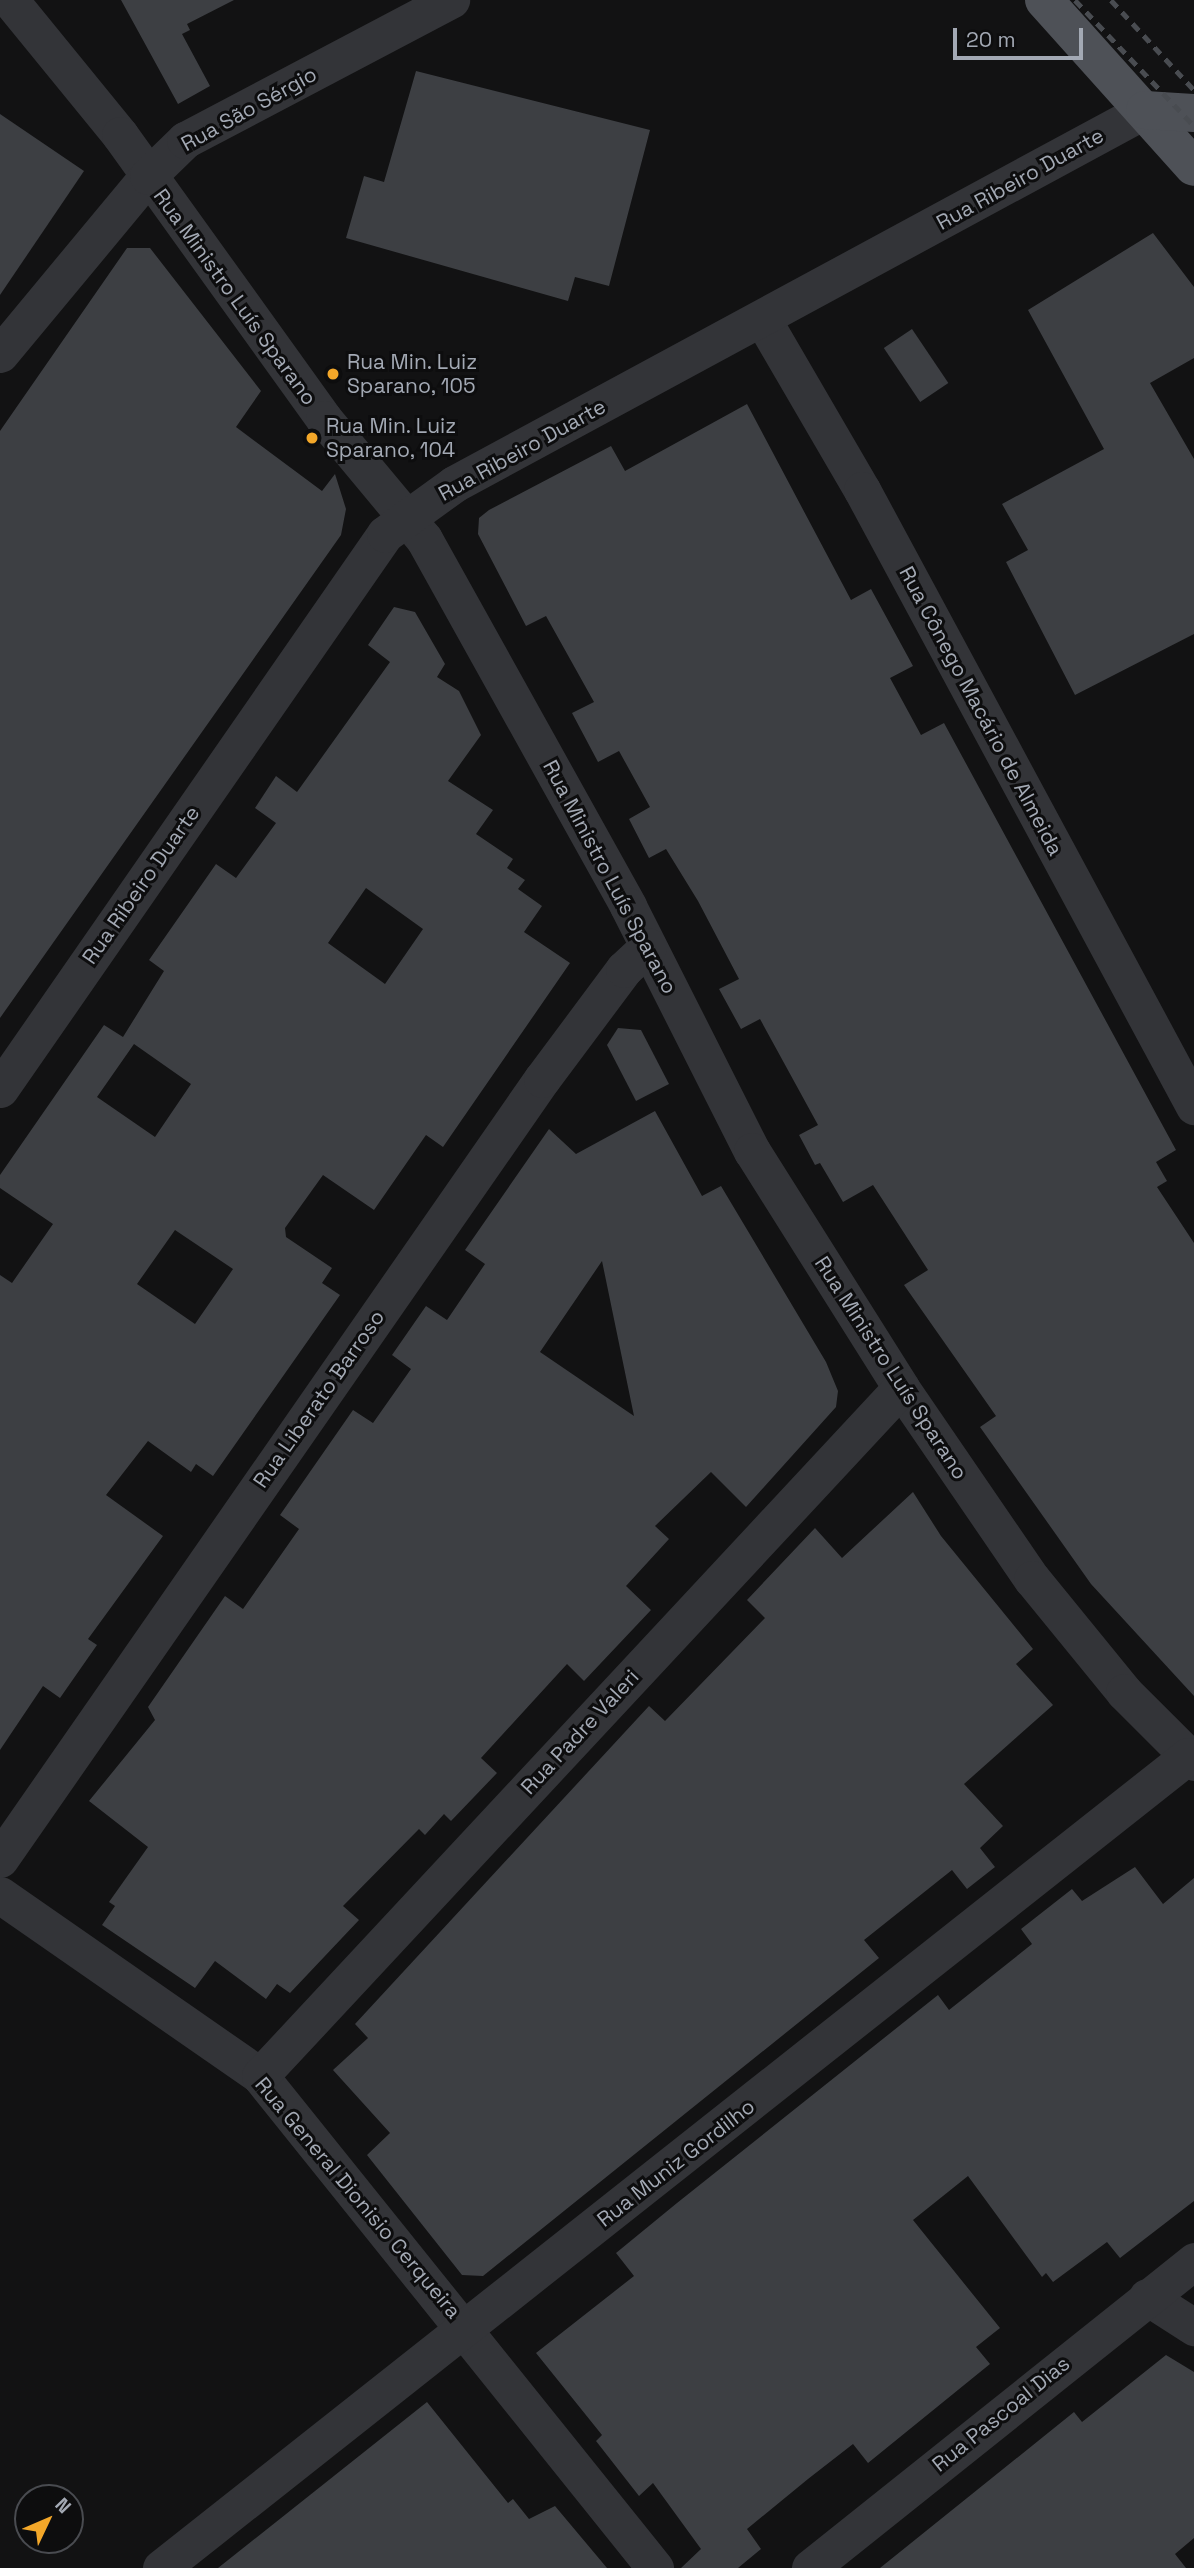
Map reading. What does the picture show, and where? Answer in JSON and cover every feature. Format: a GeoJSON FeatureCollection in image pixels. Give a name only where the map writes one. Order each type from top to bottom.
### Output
{"type":"FeatureCollection","features":[{"type":"Feature","properties":{"kind":"main road"},"geometry":{"type":"LineString","coordinates":[[1044,0],[1194,167]]}},
{"type":"Feature","properties":{"kind":"main road"},"geometry":{"type":"LineString","coordinates":[[1145,110],[1194,113]]}},
{"type":"Feature","properties":{"kind":"street","name":"Rua Ministro Luís Sparano"},"geometry":{"type":"LineString","coordinates":[[10,0],[148,176],[324,419],[407,519],[483,640],[648,947],[752,1151],[901,1388],[1032,1579],[1124,1692],[1191,1759]]}},
{"type":"Feature","properties":{"kind":"street","name":"Rua São Sérgio"},"geometry":{"type":"LineString","coordinates":[[0,354],[148,176],[185,140],[451,0]]}},
{"type":"Feature","properties":{"kind":"street","name":"Rua Ribeiro Duarte"},"geometry":{"type":"LineString","coordinates":[[0,1088],[385,534],[454,484],[763,320],[1145,110]]}},
{"type":"Feature","properties":{"kind":"street","name":"Rua Cônego Macário de Almeida"},"geometry":{"type":"LineString","coordinates":[[763,320],[862,490],[1194,1106]]}},
{"type":"Feature","properties":{"kind":"street","name":"Rua Liberato Barroso"},"geometry":{"type":"LineString","coordinates":[[0,1859],[542,1079],[624,970],[648,947]]}},
{"type":"Feature","properties":{"kind":"street","name":"Rua Padre Valeri"},"geometry":{"type":"LineString","coordinates":[[260,2076],[901,1388]]}},
{"type":"Feature","properties":{"kind":"street","name":"Rua Muniz Gordilho"},"geometry":{"type":"LineString","coordinates":[[162,2568],[1191,1759]]}},
{"type":"Feature","properties":{"kind":"street","name":"Rua General Dionisio Cerqueira"},"geometry":{"type":"LineString","coordinates":[[0,1895],[260,2076],[467,2329],[654,2568]]}},
{"type":"Feature","properties":{"kind":"street","name":"Rua Pascoal Dias"},"geometry":{"type":"LineString","coordinates":[[810,2568],[1194,2261]]}},
{"type":"Feature","properties":{"kind":"street"},"geometry":{"type":"LineString","coordinates":[[1147,2297],[1194,2327]]}},
{"type":"Feature","properties":{"kind":"building"},"geometry":{"type":"Polygon","coordinates":[[[121,0],[234,0],[187,24],[190,30],[182,34],[210,86],[178,104],[121,0]]]}},
{"type":"Feature","properties":{"kind":"building"},"geometry":{"type":"Polygon","coordinates":[[[416,71],[650,130],[609,286],[575,277],[568,301],[346,238],[364,176],[384,182],[416,71]]]}},
{"type":"Feature","properties":{"kind":"building"},"geometry":{"type":"Polygon","coordinates":[[[0,114],[84,171],[0,295],[0,114]]]}},
{"type":"Feature","properties":{"kind":"building"},"geometry":{"type":"Polygon","coordinates":[[[1153,233],[1194,287],[1194,358],[1150,383],[1194,459],[1194,634],[1075,695],[1006,562],[1028,550],[1002,504],[1104,449],[1028,310],[1153,233]]]}},
{"type":"Feature","properties":{"kind":"building"},"geometry":{"type":"Polygon","coordinates":[[[127,248],[150,248],[261,391],[236,427],[322,491],[335,474],[346,509],[341,535],[0,1018],[0,431],[127,248]]]}},
{"type":"Feature","properties":{"kind":"building"},"geometry":{"type":"Polygon","coordinates":[[[912,329],[948,383],[920,402],[884,348],[912,329]]]}},
{"type":"Feature","properties":{"kind":"building"},"geometry":{"type":"Polygon","coordinates":[[[747,404],[851,600],[871,589],[913,666],[890,678],[921,735],[944,723],[1176,1150],[1156,1162],[1167,1181],[1157,1187],[1194,1243],[1194,1696],[1091,1584],[980,1427],[996,1416],[904,1285],[928,1270],[873,1185],[843,1202],[820,1163],[815,1165],[799,1135],[818,1125],[760,1019],[741,1029],[719,989],[739,979],[698,901],[666,849],[649,858],[629,819],[650,807],[619,751],[598,762],[572,713],[594,702],[546,616],[526,626],[478,534],[479,518],[489,510],[611,446],[625,471],[747,404]]]}},
{"type":"Feature","properties":{"kind":"building"},"geometry":{"type":"Polygon","coordinates":[[[394,607],[415,612],[445,664],[437,677],[459,691],[481,735],[448,781],[493,810],[476,834],[513,859],[507,868],[525,880],[518,889],[542,906],[524,932],[570,963],[443,1147],[426,1135],[374,1210],[323,1175],[285,1228],[286,1237],[332,1268],[322,1283],[340,1295],[213,1476],[196,1464],[191,1472],[148,1441],[106,1495],[163,1536],[88,1639],[97,1645],[60,1698],[43,1686],[0,1750],[0,1275],[12,1283],[53,1224],[0,1188],[0,1175],[104,1025],[123,1037],[164,971],[149,960],[216,864],[236,878],[276,823],[255,808],[276,776],[297,792],[390,662],[368,645],[394,607]],[[366,888],[328,943],[385,984],[423,929],[366,888]],[[134,1044],[97,1097],[155,1137],[191,1084],[134,1044]],[[175,1230],[137,1284],[195,1324],[233,1269],[175,1230]]]}},
{"type":"Feature","properties":{"kind":"building"},"geometry":{"type":"Polygon","coordinates":[[[618,1028],[641,1030],[669,1084],[636,1101],[607,1045],[618,1028]]]}},
{"type":"Feature","properties":{"kind":"building"},"geometry":{"type":"Polygon","coordinates":[[[655,1111],[702,1196],[721,1186],[826,1362],[838,1391],[836,1407],[746,1507],[711,1472],[655,1526],[669,1539],[626,1586],[651,1610],[584,1681],[567,1664],[481,1758],[497,1773],[451,1821],[444,1814],[425,1835],[419,1829],[343,1906],[359,1920],[290,1993],[277,1984],[266,1999],[215,1961],[195,1988],[102,1925],[115,1906],[109,1902],[148,1847],[89,1801],[155,1720],[148,1707],[225,1596],[243,1609],[299,1529],[280,1515],[353,1410],[373,1423],[411,1369],[392,1355],[426,1306],[447,1320],[485,1264],[465,1250],[549,1129],[576,1154],[655,1111]],[[602,1261],[540,1352],[634,1416],[602,1261]]]}},
{"type":"Feature","properties":{"kind":"building"},"geometry":{"type":"Polygon","coordinates":[[[913,1492],[941,1536],[1033,1649],[1016,1664],[1053,1705],[964,1784],[1003,1826],[980,1848],[995,1867],[967,1889],[952,1870],[864,1940],[879,1958],[483,2276],[462,2275],[367,2155],[390,2133],[333,2070],[368,2038],[355,2024],[649,1706],[665,1721],[765,1618],[747,1600],[815,1528],[842,1558],[913,1492]]]}},
{"type":"Feature","properties":{"kind":"building"},"geometry":{"type":"Polygon","coordinates":[[[1135,1867],[1163,1904],[1194,1878],[1194,2201],[1120,2258],[1107,2242],[1053,2282],[1046,2273],[1042,2277],[968,2176],[913,2220],[1000,2328],[976,2347],[990,2364],[868,2463],[853,2444],[808,2479],[747,2529],[761,2549],[738,2568],[681,2568],[701,2549],[653,2483],[639,2496],[596,2441],[602,2435],[536,2353],[634,2276],[616,2253],[677,2203],[938,1995],[949,2010],[1032,1944],[1021,1929],[1072,1889],[1082,1901],[1135,1867]]]}},
{"type":"Feature","properties":{"kind":"building"},"geometry":{"type":"Polygon","coordinates":[[[1166,2355],[1194,2372],[1194,2538],[1175,2554],[1186,2568],[880,2568],[1074,2412],[1082,2422],[1166,2355]]]}},
{"type":"Feature","properties":{"kind":"building"},"geometry":{"type":"Polygon","coordinates":[[[427,2402],[508,2503],[513,2499],[529,2519],[555,2506],[607,2568],[218,2568],[427,2402]]]}},
{"type":"Feature","properties":{"kind":"railway"},"geometry":{"type":"LineString","coordinates":[[1075,0],[1194,126]]}},
{"type":"Feature","properties":{"kind":"railway"},"geometry":{"type":"LineString","coordinates":[[1111,0],[1194,90]]}},
{"type":"Feature","properties":{"kind":"place","name":"Rua Min. Luiz Sparano, 105"},"geometry":{"type":"Point","coordinates":[333,374]}},
{"type":"Feature","properties":{"kind":"place","name":"Rua Min. Luiz Sparano, 104"},"geometry":{"type":"Point","coordinates":[312,438]}}]}
